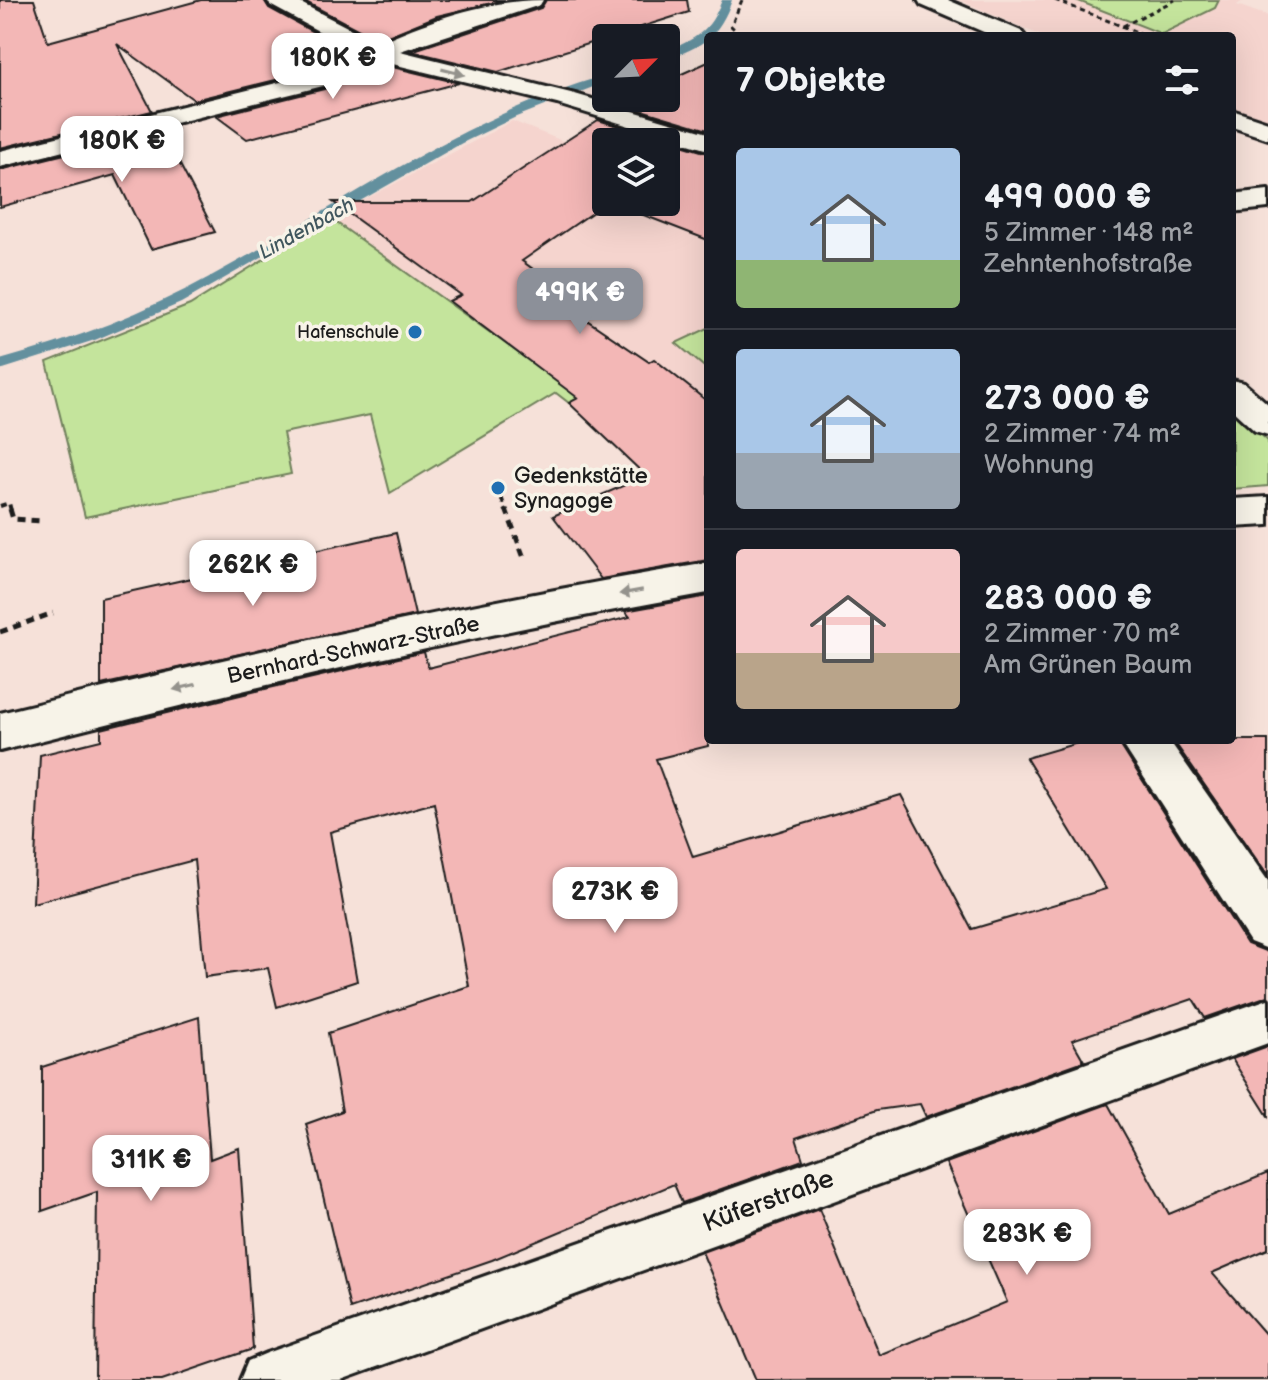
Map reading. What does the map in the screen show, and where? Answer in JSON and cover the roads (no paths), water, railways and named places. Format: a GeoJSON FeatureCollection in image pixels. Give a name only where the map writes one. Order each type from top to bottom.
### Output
{"type":"FeatureCollection","features":[{"type":"Feature","properties":{"kind":"street"},"geometry":{"type":"LineString","coordinates":[[278,0],[378,53],[555,97],[704,141]]}},
{"type":"Feature","properties":{"kind":"street"},"geometry":{"type":"LineString","coordinates":[[0,159],[314,81],[353,67],[419,35],[532,0]]}},
{"type":"Feature","properties":{"kind":"street"},"geometry":{"type":"LineString","coordinates":[[929,0],[1004,32]]}},
{"type":"Feature","properties":{"kind":"street"},"geometry":{"type":"LineString","coordinates":[[1236,119],[1268,131]]}},
{"type":"Feature","properties":{"kind":"street"},"geometry":{"type":"LineString","coordinates":[[1236,203],[1268,199]]}},
{"type":"Feature","properties":{"kind":"street"},"geometry":{"type":"LineString","coordinates":[[1236,395],[1268,423]]}},
{"type":"Feature","properties":{"kind":"street"},"geometry":{"type":"LineString","coordinates":[[1236,513],[1268,511]]}},
{"type":"Feature","properties":{"kind":"street","name":"Bernhard-Schwarz-Straße"},"geometry":{"type":"LineString","coordinates":[[0,732],[311,657],[542,608],[704,579]]}},
{"type":"Feature","properties":{"kind":"street"},"geometry":{"type":"LineString","coordinates":[[1146,744],[1268,924]]}},
{"type":"Feature","properties":{"kind":"lane","name":"Küferstraße"},"geometry":{"type":"LineString","coordinates":[[267,1380],[1268,1021]]}},
{"type":"Feature","properties":{"kind":"waterway","name":"Lindenbach"},"geometry":{"type":"LineString","coordinates":[[709,32],[718,24],[727,0]]}},
{"type":"Feature","properties":{"kind":"waterway","name":"Lindenbach"},"geometry":{"type":"LineString","coordinates":[[680,49],[704,37]]}},
{"type":"Feature","properties":{"kind":"waterway","name":"Lindenbach"},"geometry":{"type":"LineString","coordinates":[[0,365],[90,337],[176,300],[457,140],[592,83]]}},
{"type":"Feature","properties":{"kind":"place","name":"Hafenschule"},"geometry":{"type":"Point","coordinates":[415,332]}},
{"type":"Feature","properties":{"kind":"place","name":"Gedenkstätte Synagoge"},"geometry":{"type":"Point","coordinates":[498,488]}}]}
